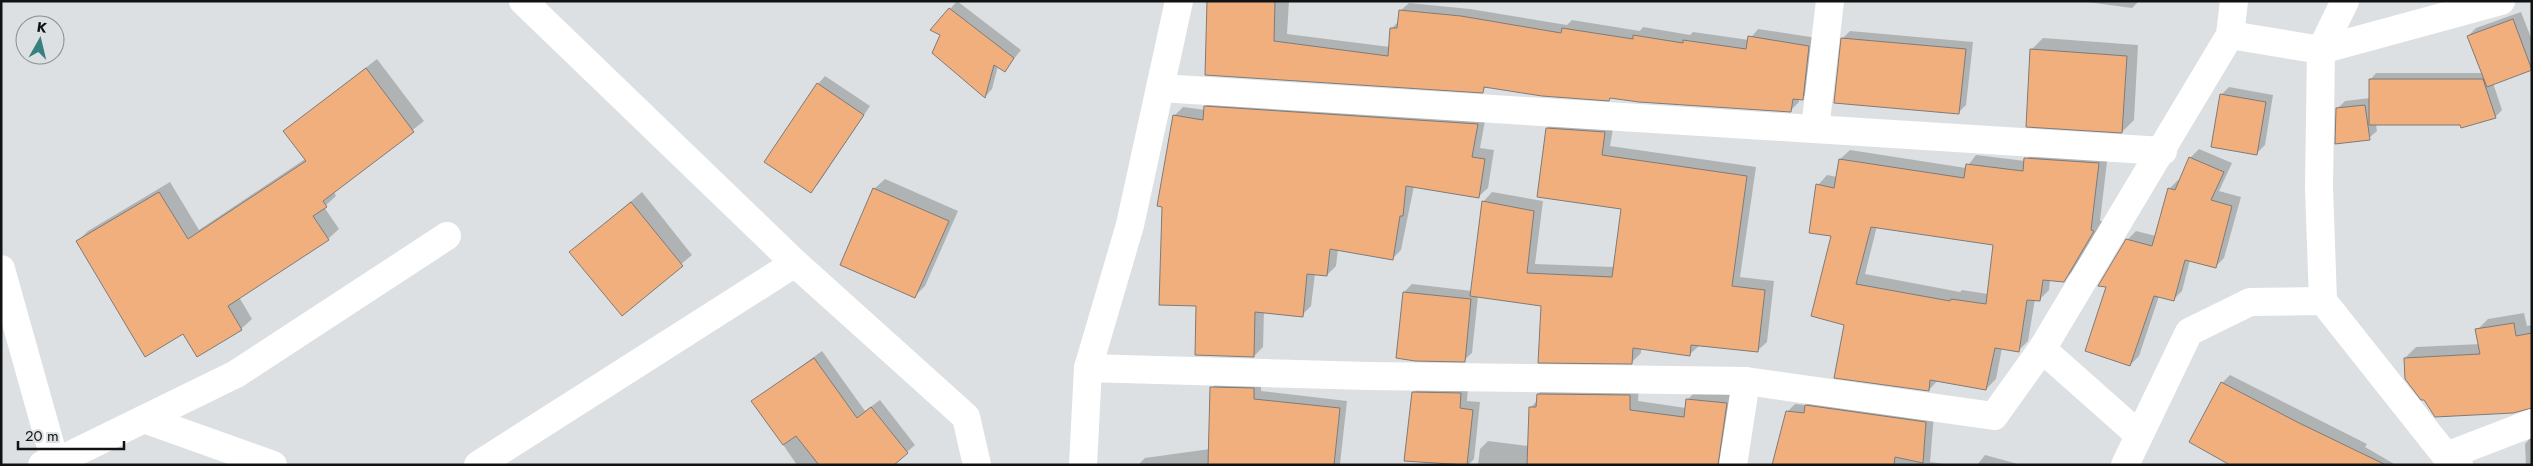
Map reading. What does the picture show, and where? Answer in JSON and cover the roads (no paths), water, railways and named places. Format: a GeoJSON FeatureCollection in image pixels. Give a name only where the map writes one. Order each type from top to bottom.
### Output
{"type":"FeatureCollection","features":[{"type":"Feature","properties":{"kind":"street"},"geometry":{"type":"LineString","coordinates":[[523,1],[795,263],[966,417],[977,465]]}},
{"type":"Feature","properties":{"kind":"street"},"geometry":{"type":"LineString","coordinates":[[1083,465],[1088,368],[1130,226],[1179,1]]}},
{"type":"Feature","properties":{"kind":"street"},"geometry":{"type":"LineString","coordinates":[[1816,129],[1830,1]]}},
{"type":"Feature","properties":{"kind":"street"},"geometry":{"type":"LineString","coordinates":[[1088,368],[1368,376],[1746,381],[1994,416],[2042,350],[2230,35],[2234,1]]}},
{"type":"Feature","properties":{"kind":"street"},"geometry":{"type":"LineString","coordinates":[[2345,1],[2321,50],[2319,188],[2322,301],[2453,460],[2532,423]]}},
{"type":"Feature","properties":{"kind":"street"},"geometry":{"type":"LineString","coordinates":[[2230,35],[2321,50],[2501,1]]}},
{"type":"Feature","properties":{"kind":"street"},"geometry":{"type":"LineString","coordinates":[[1160,88],[2162,151]]}},
{"type":"Feature","properties":{"kind":"street"},"geometry":{"type":"LineString","coordinates":[[1,269],[51,464],[236,374],[447,236]]}},
{"type":"Feature","properties":{"kind":"street"},"geometry":{"type":"LineString","coordinates":[[478,465],[795,263]]}},
{"type":"Feature","properties":{"kind":"street"},"geometry":{"type":"LineString","coordinates":[[2125,465],[2189,332],[2250,302],[2322,301]]}},
{"type":"Feature","properties":{"kind":"street"},"geometry":{"type":"LineString","coordinates":[[2042,350],[2139,436]]}},
{"type":"Feature","properties":{"kind":"street"},"geometry":{"type":"LineString","coordinates":[[1733,465],[1746,381]]}},
{"type":"Feature","properties":{"kind":"street"},"geometry":{"type":"LineString","coordinates":[[144,419],[274,465]]}}]}
